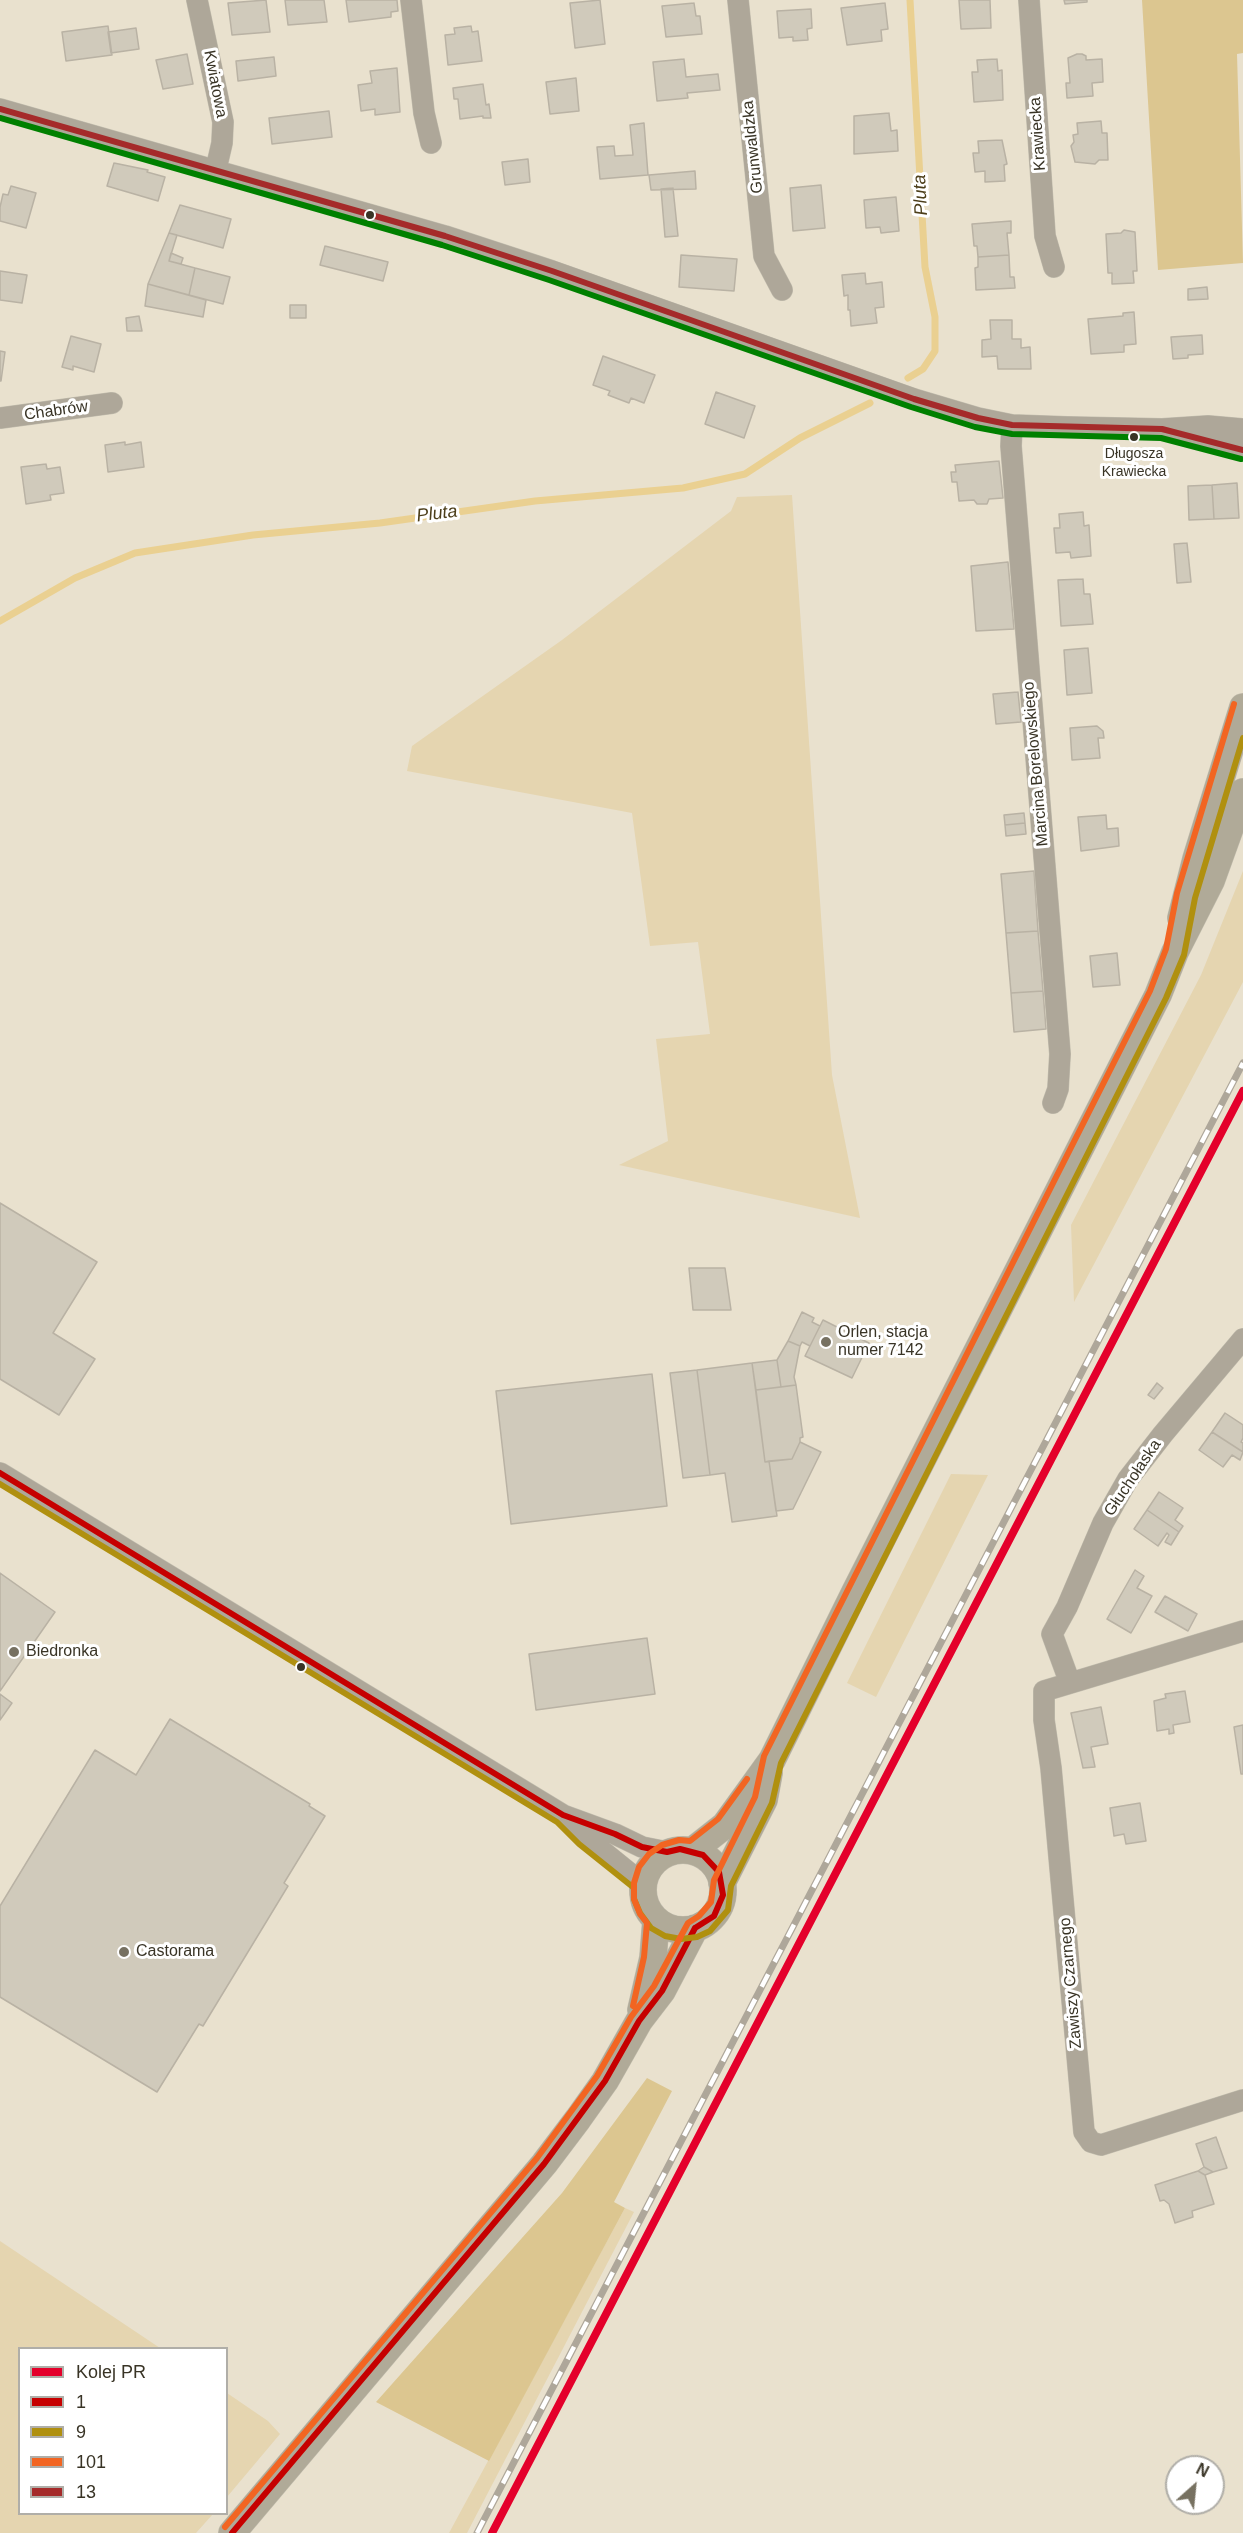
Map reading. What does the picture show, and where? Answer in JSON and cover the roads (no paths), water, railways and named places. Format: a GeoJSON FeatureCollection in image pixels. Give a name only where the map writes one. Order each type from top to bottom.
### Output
{"type":"FeatureCollection","features":[{"type":"Feature","properties":{"kind":"main road"},"geometry":{"type":"LineString","coordinates":[[1175,952],[1186,896],[1243,707]]}},
{"type":"Feature","properties":{"kind":"main road"},"geometry":{"type":"LineString","coordinates":[[680,1852],[703,1855],[719,1872],[722,1883],[720,1906],[705,1923],[695,1928],[681,1930],[668,1927],[656,1920],[648,1910],[643,1897],[643,1884],[647,1871],[655,1860],[680,1852],[725,1825],[772,1760],[1158,994],[1175,952],[1212,881],[1243,792]]}},
{"type":"Feature","properties":{"kind":"main road"},"geometry":{"type":"LineString","coordinates":[[722,1883],[764,1800],[772,1760]]}},
{"type":"Feature","properties":{"kind":"main road"},"geometry":{"type":"LineString","coordinates":[[639,2021],[653,1958],[656,1920]]}},
{"type":"Feature","properties":{"kind":"main road"},"geometry":{"type":"LineString","coordinates":[[232,2533],[544,2164],[599,2091],[639,2021],[662,1991],[695,1928]]}},
{"type":"Feature","properties":{"kind":"street","name":"Kwiatowa"},"geometry":{"type":"LineString","coordinates":[[197,0],[223,122],[222,143],[216,169]]}},
{"type":"Feature","properties":{"kind":"street"},"geometry":{"type":"LineString","coordinates":[[411,0],[424,113],[431,143]]}},
{"type":"Feature","properties":{"kind":"street","name":"Grunwaldzka"},"geometry":{"type":"LineString","coordinates":[[738,0],[764,256],[782,290]]}},
{"type":"Feature","properties":{"kind":"street","name":"Krawiecka"},"geometry":{"type":"LineString","coordinates":[[1029,0],[1045,236],[1053,267]]}},
{"type":"Feature","properties":{"kind":"street"},"geometry":{"type":"LineString","coordinates":[[0,109],[445,236],[552,271],[915,399],[978,418],[1012,425],[1162,429],[1208,426],[1243,429]]}},
{"type":"Feature","properties":{"kind":"street","name":"Chabrów"},"geometry":{"type":"LineString","coordinates":[[0,418],[112,403]]}},
{"type":"Feature","properties":{"kind":"street","name":"Marcina Borelowskiego"},"geometry":{"type":"LineString","coordinates":[[1012,425],[1011,446],[1060,1054],[1058,1089],[1053,1103]]}},
{"type":"Feature","properties":{"kind":"street"},"geometry":{"type":"LineString","coordinates":[[1162,429],[1243,450]]}},
{"type":"Feature","properties":{"kind":"street","name":"Głuchołaska"},"geometry":{"type":"LineString","coordinates":[[1070,1683],[1052,1634],[1067,1607],[1103,1523],[1128,1479],[1162,1434],[1243,1339]]}},
{"type":"Feature","properties":{"kind":"street"},"geometry":{"type":"LineString","coordinates":[[0,1473],[563,1815],[615,1834],[642,1847],[680,1852]]}},
{"type":"Feature","properties":{"kind":"street","name":"Zawiszy Czarnego"},"geometry":{"type":"LineString","coordinates":[[1243,1632],[1044,1691],[1044,1720],[1051,1768],[1084,2132],[1091,2142],[1101,2145],[1243,2100]]}},
{"type":"Feature","properties":{"kind":"street"},"geometry":{"type":"LineString","coordinates":[[563,1815],[585,1838],[643,1884]]}},
{"type":"Feature","properties":{"kind":"waterway","name":"Pluta"},"geometry":{"type":"LineString","coordinates":[[908,378],[923,369],[935,351],[935,317],[925,267],[910,0]]}},
{"type":"Feature","properties":{"kind":"waterway","name":"Pluta"},"geometry":{"type":"LineString","coordinates":[[0,621],[75,578],[135,553],[253,535],[380,523],[535,501],[683,488],[745,474],[800,438],[870,403]]}},
{"type":"Feature","properties":{"kind":"railway"},"geometry":{"type":"LineString","coordinates":[[477,2533],[1243,1063]]}},
{"type":"Feature","properties":{"kind":"rail line","name":"PR"},"geometry":{"type":"LineString","coordinates":[[492,2533],[1243,1091]]}},
{"type":"Feature","properties":{"kind":"place","name":"Długosza Krawiecka"},"geometry":{"type":"Point","coordinates":[1134,437]}},
{"type":"Feature","properties":{"kind":"place","name":"Orlen, stacja numer 7142"},"geometry":{"type":"Point","coordinates":[826,1342]}},
{"type":"Feature","properties":{"kind":"place","name":"Biedronka"},"geometry":{"type":"Point","coordinates":[14,1652]}},
{"type":"Feature","properties":{"kind":"place","name":"Castorama"},"geometry":{"type":"Point","coordinates":[124,1952]}}]}
